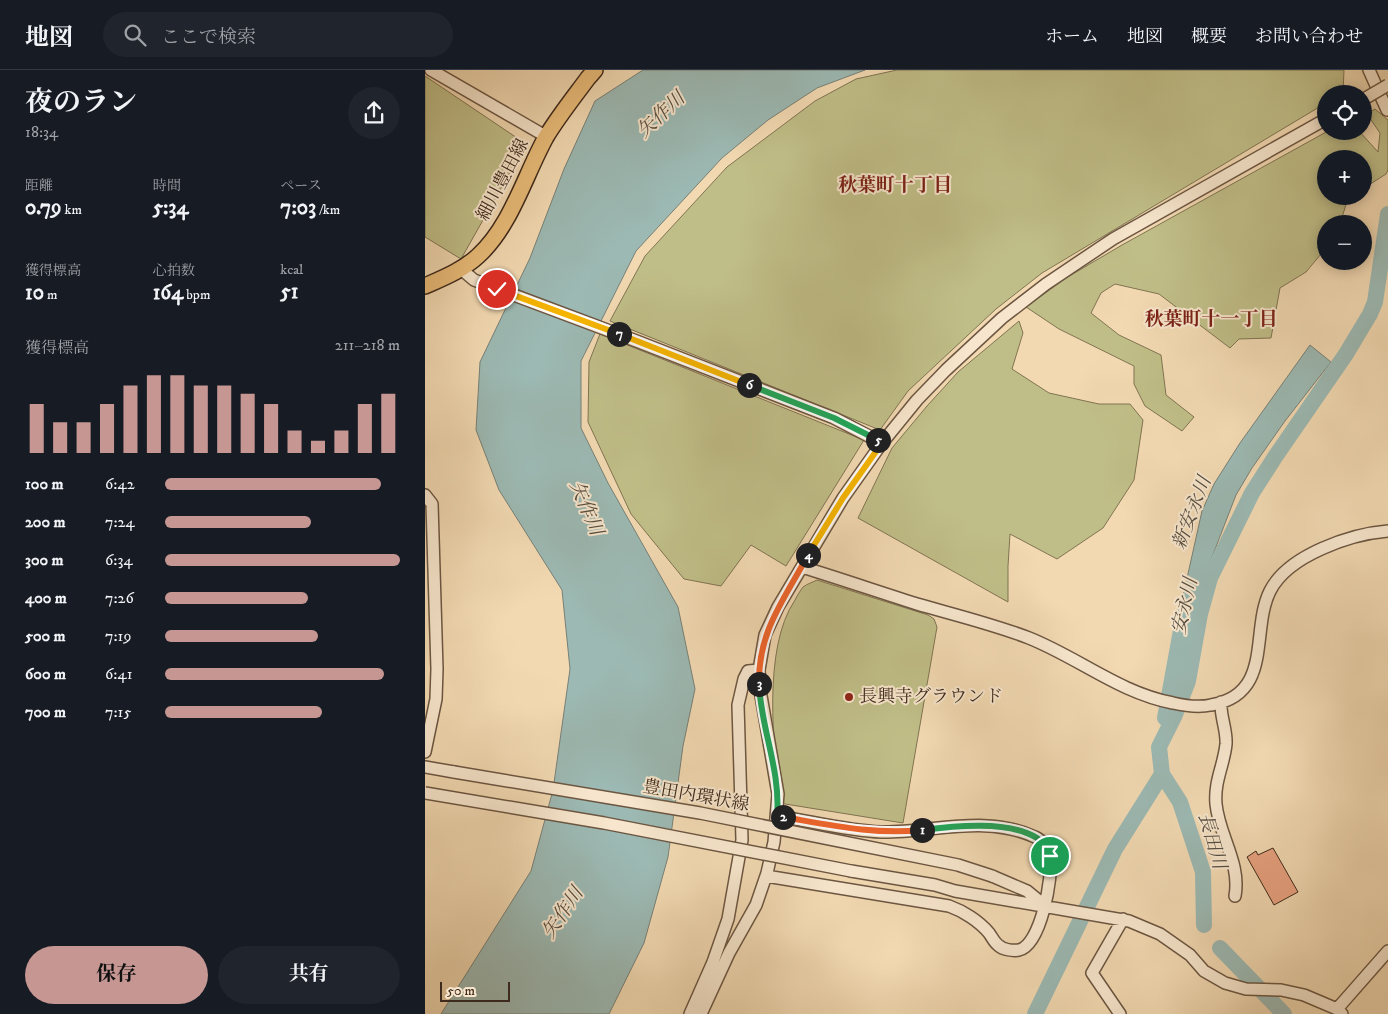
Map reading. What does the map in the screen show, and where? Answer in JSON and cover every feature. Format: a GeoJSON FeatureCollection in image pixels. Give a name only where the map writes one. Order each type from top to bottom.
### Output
{"type":"FeatureCollection","features":[{"type":"Feature","properties":{"kind":"main road","name":"細川豊田線"},"geometry":{"type":"LineString","coordinates":[[425,286],[461,269],[478,256],[495,237],[547,137],[595,70]]}},
{"type":"Feature","properties":{"kind":"street"},"geometry":{"type":"LineString","coordinates":[[431,70],[547,137]]}},
{"type":"Feature","properties":{"kind":"street"},"geometry":{"type":"LineString","coordinates":[[1369,70],[1387,110]]}},
{"type":"Feature","properties":{"kind":"street"},"geometry":{"type":"LineString","coordinates":[[1372,94],[1388,85]]}},
{"type":"Feature","properties":{"kind":"street"},"geometry":{"type":"LineString","coordinates":[[701,1014],[729,953],[756,905],[766,876],[774,842],[777,816],[777,784],[762,708],[759,670],[765,635],[778,607],[843,498],[882,443],[917,400],[1002,318],[1046,284],[1113,239],[1317,125]]}},
{"type":"Feature","properties":{"kind":"street"},"geometry":{"type":"LineString","coordinates":[[461,269],[474,280],[834,418],[882,443]]}},
{"type":"Feature","properties":{"kind":"street"},"geometry":{"type":"LineString","coordinates":[[425,495],[432,504],[437,669],[436,699],[425,752]]}},
{"type":"Feature","properties":{"kind":"street"},"geometry":{"type":"LineString","coordinates":[[802,567],[1030,638],[1120,686],[1159,701],[1188,706],[1212,705],[1235,695],[1247,683],[1252,674],[1258,659],[1267,598],[1281,576],[1299,562],[1324,548],[1349,538],[1388,532]]}},
{"type":"Feature","properties":{"kind":"street"},"geometry":{"type":"LineString","coordinates":[[690,1014],[713,962],[727,919],[742,840],[738,705],[744,679],[748,671],[759,670]]}},
{"type":"Feature","properties":{"kind":"street"},"geometry":{"type":"LineString","coordinates":[[1221,702],[1226,743],[1217,776],[1216,798],[1219,819],[1236,875],[1235,896]]}},
{"type":"Feature","properties":{"kind":"street","name":"豊田内環状線"},"geometry":{"type":"LineString","coordinates":[[425,767],[700,814],[958,865],[992,876],[1027,891],[1045,907]]}},
{"type":"Feature","properties":{"kind":"street"},"geometry":{"type":"LineString","coordinates":[[425,793],[604,823],[935,885],[955,891],[1123,920],[1160,934],[1189,955],[1204,971],[1225,983],[1246,989],[1281,990],[1304,995],[1340,1012],[1388,951]]}},
{"type":"Feature","properties":{"kind":"street"},"geometry":{"type":"LineString","coordinates":[[766,876],[949,906],[961,910],[989,932],[998,945],[1007,950],[1020,950],[1032,941],[1045,907],[1050,856],[1046,847],[1037,838],[1021,832],[997,827],[970,825],[901,832],[873,832],[777,816]]}},
{"type":"Feature","properties":{"kind":"street"},"geometry":{"type":"LineString","coordinates":[[1120,1014],[1092,973],[1123,920]]}},
{"type":"Feature","properties":{"kind":"shaded area"},"geometry":{"type":"Polygon","coordinates":[[[897,70],[1344,70],[1343,85],[1317,85],[1317,108],[1042,273],[996,309],[908,391],[880,430],[610,321],[645,256],[727,167],[815,101],[856,79],[897,70]]]}},
{"type":"Feature","properties":{"kind":"shaded area"},"geometry":{"type":"Polygon","coordinates":[[[425,76],[526,144],[461,259],[425,237],[425,76]]]}},
{"type":"Feature","properties":{"kind":"shaded area"},"geometry":{"type":"Polygon","coordinates":[[[1375,109],[1388,120],[1388,170],[1386,174],[1372,183],[1372,150],[1317,150],[1317,205],[1346,205],[1343,215],[1317,215],[1317,259],[1306,272],[1280,288],[1271,338],[1239,339],[1230,348],[1159,294],[1115,284],[1101,293],[1091,313],[1119,335],[1161,355],[1166,395],[1194,417],[1182,431],[1145,406],[1134,384],[1134,366],[1059,329],[1026,307],[1066,278],[1122,245],[1317,137],[1317,140],[1367,140],[1378,152],[1380,133],[1372,121],[1372,111],[1375,109]]]}},
{"type":"Feature","properties":{"kind":"shaded area"},"geometry":{"type":"Polygon","coordinates":[[[1019,321],[1023,333],[1012,369],[1049,393],[1099,404],[1130,404],[1143,420],[1134,480],[1103,528],[1057,559],[1010,534],[1008,602],[858,518],[892,448],[958,372],[1019,321]]]}},
{"type":"Feature","properties":{"kind":"shaded area"},"geometry":{"type":"Polygon","coordinates":[[[600,334],[864,440],[786,566],[751,545],[721,586],[684,579],[631,514],[588,422],[589,362],[600,334]]]}},
{"type":"Feature","properties":{"kind":"shaded area","name":"長興寺グラウンド"},"geometry":{"type":"Polygon","coordinates":[[[817,580],[928,615],[934,619],[937,627],[903,823],[779,803],[773,727],[774,671],[778,644],[785,620],[803,587],[817,580]]]}},
{"type":"Feature","properties":{"kind":"water","name":"矢作川"},"geometry":{"type":"Polygon","coordinates":[[[643,70],[865,70],[817,88],[768,120],[722,158],[636,251],[581,361],[581,428],[608,483],[678,607],[695,689],[683,746],[668,857],[644,943],[609,1014],[441,1014],[531,871],[553,790],[570,669],[562,590],[499,490],[476,430],[480,362],[530,258],[564,169],[595,101],[643,70]]]}},
{"type":"Feature","properties":{"kind":"water"},"geometry":{"type":"Polygon","coordinates":[[[1310,345],[1331,362],[1285,421],[1252,468],[1236,495],[1207,570],[1194,626],[1173,641],[1202,511],[1214,484],[1240,443],[1310,345]]]}},
{"type":"Feature","properties":{"kind":"building"},"geometry":{"type":"Polygon","coordinates":[[[1273,848],[1298,892],[1274,905],[1247,857],[1256,851],[1258,855],[1273,848]]]}},
{"type":"Feature","properties":{"kind":"waterway","name":"安永川"},"geometry":{"type":"LineString","coordinates":[[1035,1014],[1115,849],[1162,774],[1159,747],[1174,717],[1188,681],[1200,614],[1210,578],[1252,493],[1346,354],[1370,314],[1375,302],[1388,214]]}},
{"type":"Feature","properties":{"kind":"waterway","name":"新安永川"},"geometry":{"type":"LineString","coordinates":[[1165,718],[1184,614]]}},
{"type":"Feature","properties":{"kind":"waterway","name":"長田川"},"geometry":{"type":"LineString","coordinates":[[1162,774],[1180,802],[1203,872],[1204,925]]}},
{"type":"Feature","properties":{"kind":"waterway","name":"長田川"},"geometry":{"type":"LineString","coordinates":[[1220,948],[1284,1014]]}},
{"type":"Feature","properties":{"kind":"place","name":"長興寺グラウンド"},"geometry":{"type":"Point","coordinates":[849,697]}},
{"type":"Feature","properties":{"kind":"district","name":"秋葉町十丁目"},"geometry":{"type":"Point","coordinates":[895,185]}},
{"type":"Feature","properties":{"kind":"district","name":"秋葉町十一丁目"},"geometry":{"type":"Point","coordinates":[1211,319]}},
{"type":"Feature","properties":{"kind":"route"},"geometry":{"type":"LineString","coordinates":[[497,289],[834,418],[882,443],[843,498],[815,543],[778,607],[765,635],[759,670],[760,690],[777,784],[777,816],[873,832],[901,832],[970,825],[997,827],[1021,832],[1037,838],[1046,847],[1050,856]]}}]}
